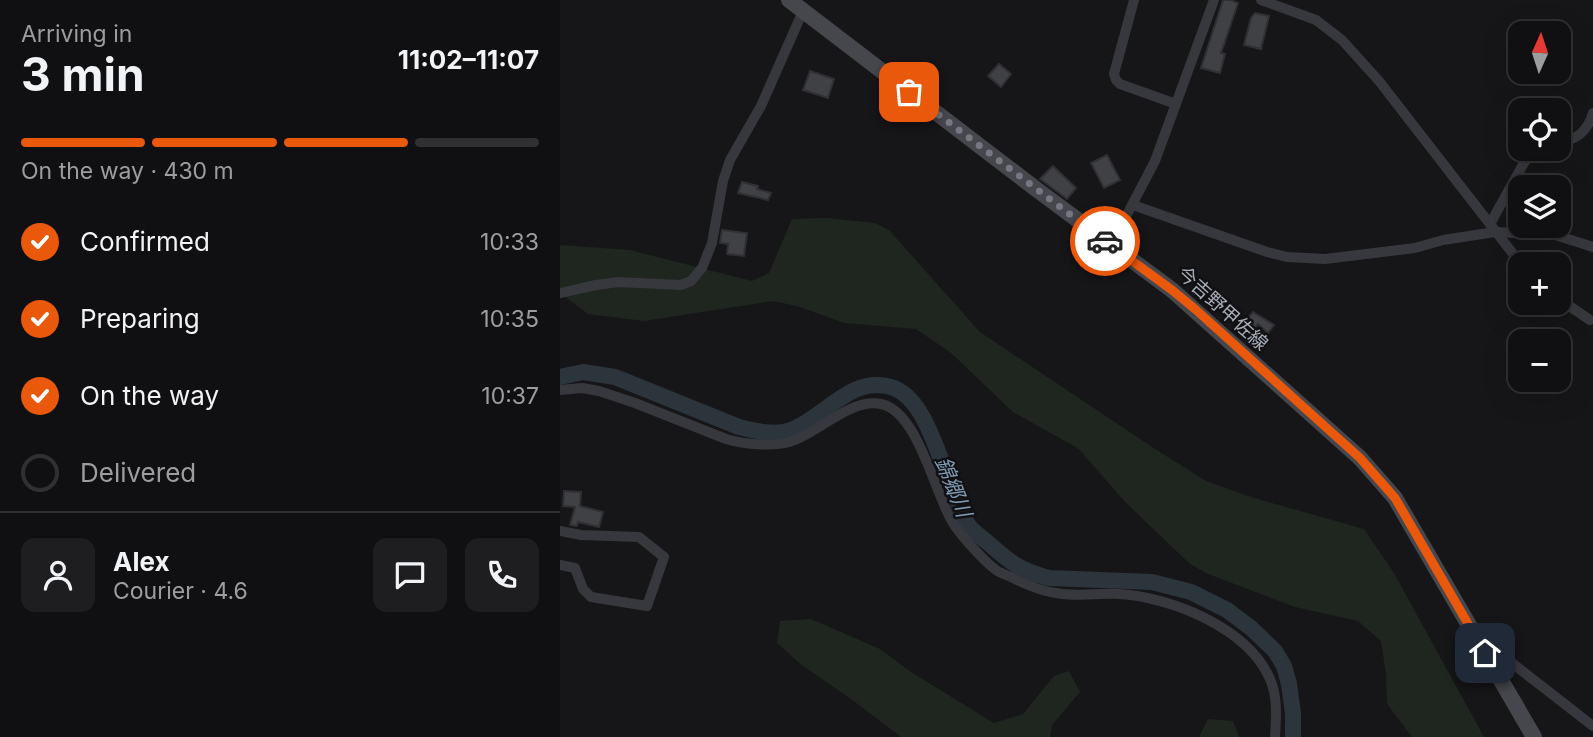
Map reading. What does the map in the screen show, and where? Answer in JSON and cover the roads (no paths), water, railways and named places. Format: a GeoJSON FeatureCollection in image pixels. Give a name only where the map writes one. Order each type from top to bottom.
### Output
{"type":"FeatureCollection","features":[{"type":"Feature","properties":{"kind":"main road","name":"今吉野甲佐線"},"geometry":{"type":"LineString","coordinates":[[789,0],[1172,290],[1360,458],[1395,498],[1534,737]]}},
{"type":"Feature","properties":{"kind":"street"},"geometry":{"type":"LineString","coordinates":[[1134,0],[1116,62],[1116,80],[1120,84],[1176,104]]}},
{"type":"Feature","properties":{"kind":"street"},"geometry":{"type":"LineString","coordinates":[[1111,245],[1155,161],[1214,0]]}},
{"type":"Feature","properties":{"kind":"street"},"geometry":{"type":"LineString","coordinates":[[1261,0],[1316,20],[1342,40],[1379,81],[1512,252]]}},
{"type":"Feature","properties":{"kind":"street"},"geometry":{"type":"LineString","coordinates":[[560,293],[618,282],[681,285],[697,275],[712,243],[723,181],[730,160],[761,106],[803,12]]}},
{"type":"Feature","properties":{"kind":"street"},"geometry":{"type":"LineString","coordinates":[[1571,140],[1585,131],[1593,113]]}},
{"type":"Feature","properties":{"kind":"street"},"geometry":{"type":"LineString","coordinates":[[1493,228],[1525,161]]}},
{"type":"Feature","properties":{"kind":"street"},"geometry":{"type":"LineString","coordinates":[[1133,205],[1287,257],[1325,259],[1415,248],[1493,228],[1555,235],[1593,247]]}},
{"type":"Feature","properties":{"kind":"street"},"geometry":{"type":"LineString","coordinates":[[1571,307],[1590,320]]}},
{"type":"Feature","properties":{"kind":"street"},"geometry":{"type":"LineString","coordinates":[[560,390],[582,388],[599,391],[635,402],[726,439],[775,444],[790,442],[864,404],[882,404],[895,411],[908,426],[924,453],[954,524],[997,571],[1027,585],[1057,594],[1121,594],[1164,600],[1198,614],[1234,636],[1256,656],[1270,679],[1275,694],[1275,737]]}},
{"type":"Feature","properties":{"kind":"street"},"geometry":{"type":"LineString","coordinates":[[560,531],[581,535],[639,537],[664,557],[648,606],[591,597],[583,589],[575,568],[560,565]]}},
{"type":"Feature","properties":{"kind":"street"},"geometry":{"type":"LineString","coordinates":[[1473,633],[1593,726]]}},
{"type":"Feature","properties":{"kind":"waterway","name":"錦郷川"},"geometry":{"type":"LineString","coordinates":[[560,377],[583,372],[615,377],[739,427],[772,433],[785,432],[803,424],[850,392],[877,385],[891,387],[911,400],[925,422],[967,523],[1015,564],[1049,578],[1152,582],[1191,592],[1227,610],[1251,628],[1275,651],[1284,666],[1293,713],[1293,737]]}}]}
